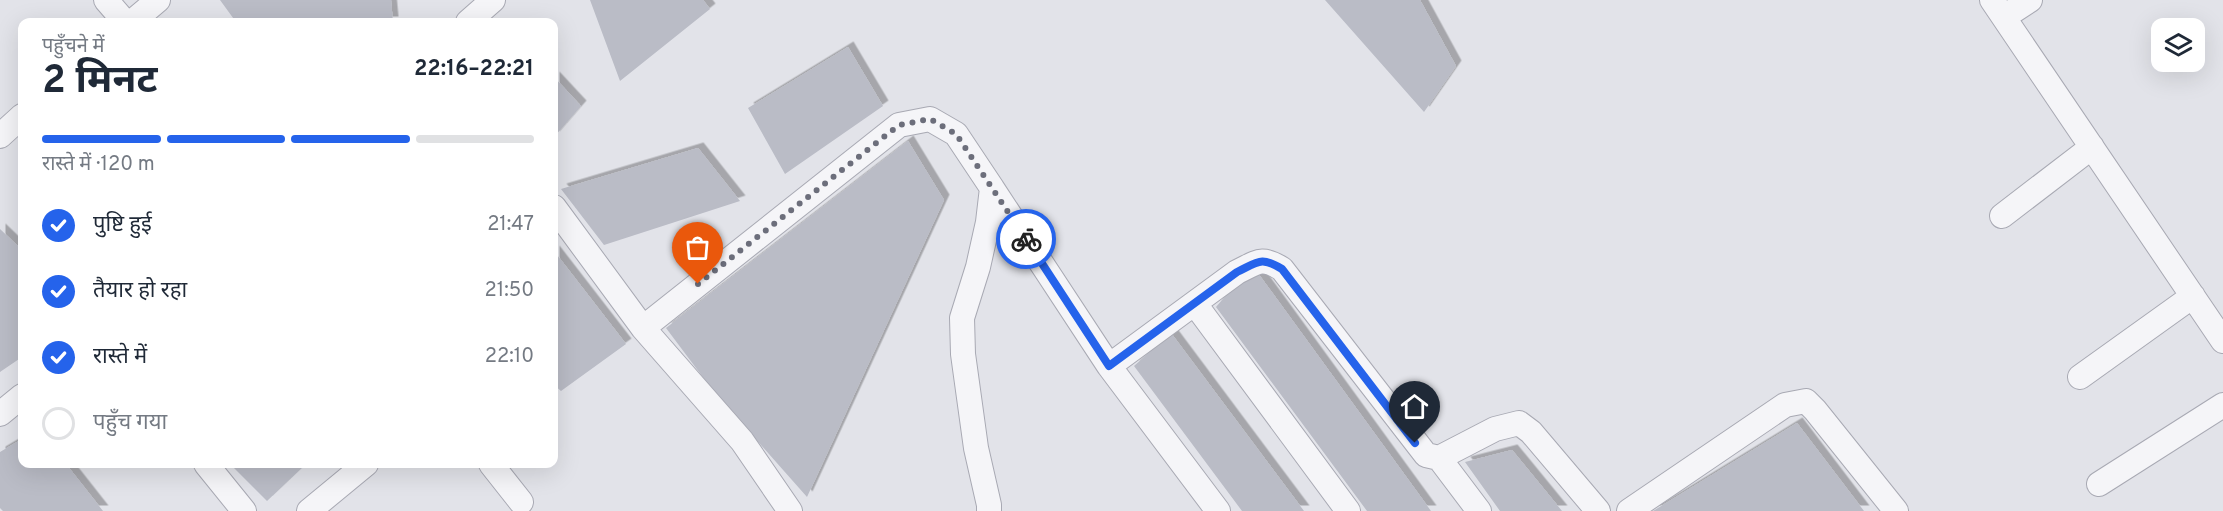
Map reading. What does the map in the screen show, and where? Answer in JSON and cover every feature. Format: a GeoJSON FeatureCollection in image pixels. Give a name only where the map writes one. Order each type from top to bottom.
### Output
{"type":"FeatureCollection","features":[{"type":"Feature","properties":{"kind":"street"},"geometry":{"type":"LineString","coordinates":[[106,0],[121,18]]}},
{"type":"Feature","properties":{"kind":"street"},"geometry":{"type":"LineString","coordinates":[[137,18],[158,0]]}},
{"type":"Feature","properties":{"kind":"street"},"geometry":{"type":"LineString","coordinates":[[473,18],[493,0]]}},
{"type":"Feature","properties":{"kind":"street"},"geometry":{"type":"LineString","coordinates":[[2030,0],[1998,8],[2223,340]]}},
{"type":"Feature","properties":{"kind":"street"},"geometry":{"type":"LineString","coordinates":[[643,328],[899,125],[930,119],[956,134],[1109,366],[1218,511]]}},
{"type":"Feature","properties":{"kind":"street"},"geometry":{"type":"LineString","coordinates":[[0,136],[18,120]]}},
{"type":"Feature","properties":{"kind":"street"},"geometry":{"type":"LineString","coordinates":[[2002,216],[2092,147]]}},
{"type":"Feature","properties":{"kind":"street"},"geometry":{"type":"LineString","coordinates":[[989,511],[976,448],[963,354],[962,318],[978,267],[988,222],[992,188]]}},
{"type":"Feature","properties":{"kind":"street"},"geometry":{"type":"LineString","coordinates":[[558,212],[643,328],[742,441],[790,511]]}},
{"type":"Feature","properties":{"kind":"street"},"geometry":{"type":"LineString","coordinates":[[1109,366],[1237,272],[1258,261],[1269,261],[1282,269],[1415,443],[1426,455],[1439,458],[1479,511]]}},
{"type":"Feature","properties":{"kind":"street"},"geometry":{"type":"LineString","coordinates":[[2080,377],[2193,296]]}},
{"type":"Feature","properties":{"kind":"street"},"geometry":{"type":"LineString","coordinates":[[1195,304],[1348,511]]}},
{"type":"Feature","properties":{"kind":"street"},"geometry":{"type":"LineString","coordinates":[[0,414],[18,399]]}},
{"type":"Feature","properties":{"kind":"street"},"geometry":{"type":"LineString","coordinates":[[1629,511],[1785,405],[1806,401],[1896,511]]}},
{"type":"Feature","properties":{"kind":"street"},"geometry":{"type":"LineString","coordinates":[[2099,484],[2223,405]]}},
{"type":"Feature","properties":{"kind":"street"},"geometry":{"type":"LineString","coordinates":[[1439,458],[1495,429],[1518,423],[1531,432],[1598,511]]}},
{"type":"Feature","properties":{"kind":"street"},"geometry":{"type":"LineString","coordinates":[[209,468],[244,511]]}},
{"type":"Feature","properties":{"kind":"street"},"geometry":{"type":"LineString","coordinates":[[309,511],[361,468]]}},
{"type":"Feature","properties":{"kind":"street"},"geometry":{"type":"LineString","coordinates":[[494,468],[521,502]]}},
{"type":"Feature","properties":{"kind":"building"},"geometry":{"type":"Polygon","coordinates":[[[220,0],[391,0],[393,18],[233,18],[220,0]]]}},
{"type":"Feature","properties":{"kind":"building"},"geometry":{"type":"Polygon","coordinates":[[[590,0],[703,0],[710,9],[620,81],[590,0]]]}},
{"type":"Feature","properties":{"kind":"building"},"geometry":{"type":"Polygon","coordinates":[[[1325,0],[1420,0],[1456,66],[1424,112],[1325,0]]]}},
{"type":"Feature","properties":{"kind":"building"},"geometry":{"type":"Polygon","coordinates":[[[848,47],[883,106],[785,174],[748,108],[848,47]]]}},
{"type":"Feature","properties":{"kind":"building"},"geometry":{"type":"Polygon","coordinates":[[[558,81],[581,106],[558,132],[558,81]]]}},
{"type":"Feature","properties":{"kind":"building"},"geometry":{"type":"Polygon","coordinates":[[[908,141],[944,200],[807,497],[714,392],[666,328],[908,141]]]}},
{"type":"Feature","properties":{"kind":"building"},"geometry":{"type":"Polygon","coordinates":[[[698,148],[740,201],[604,245],[561,189],[698,148]]]}},
{"type":"Feature","properties":{"kind":"building"},"geometry":{"type":"Polygon","coordinates":[[[0,229],[18,246],[18,360],[0,372],[0,229]]]}},
{"type":"Feature","properties":{"kind":"building"},"geometry":{"type":"Polygon","coordinates":[[[558,256],[626,344],[561,391],[558,388],[558,256]]]}},
{"type":"Feature","properties":{"kind":"building"},"geometry":{"type":"Polygon","coordinates":[[[1252,265],[1431,511],[1367,511],[1216,307],[1252,265]]]}},
{"type":"Feature","properties":{"kind":"building"},"geometry":{"type":"Polygon","coordinates":[[[1171,333],[1304,511],[1242,511],[1134,366],[1171,333]]]}},
{"type":"Feature","properties":{"kind":"building"},"geometry":{"type":"Polygon","coordinates":[[[1797,423],[1864,511],[1653,511],[1797,423]]]}},
{"type":"Feature","properties":{"kind":"building"},"geometry":{"type":"Polygon","coordinates":[[[18,441],[18,468],[69,468],[103,511],[3,511],[0,508],[0,452],[18,441]]]}},
{"type":"Feature","properties":{"kind":"building"},"geometry":{"type":"Polygon","coordinates":[[[1512,450],[1562,511],[1500,511],[1465,462],[1512,450]]]}},
{"type":"Feature","properties":{"kind":"building"},"geometry":{"type":"Polygon","coordinates":[[[234,468],[302,468],[267,501],[234,468]]]}},
{"type":"Feature","properties":{"kind":"way so far"},"geometry":{"type":"LineString","coordinates":[[698,284],[899,125],[930,119],[956,134],[1026,239]]}},
{"type":"Feature","properties":{"kind":"route"},"geometry":{"type":"LineString","coordinates":[[1026,239],[1109,366],[1237,272],[1258,261],[1269,261],[1282,269],[1415,443]]}}]}
